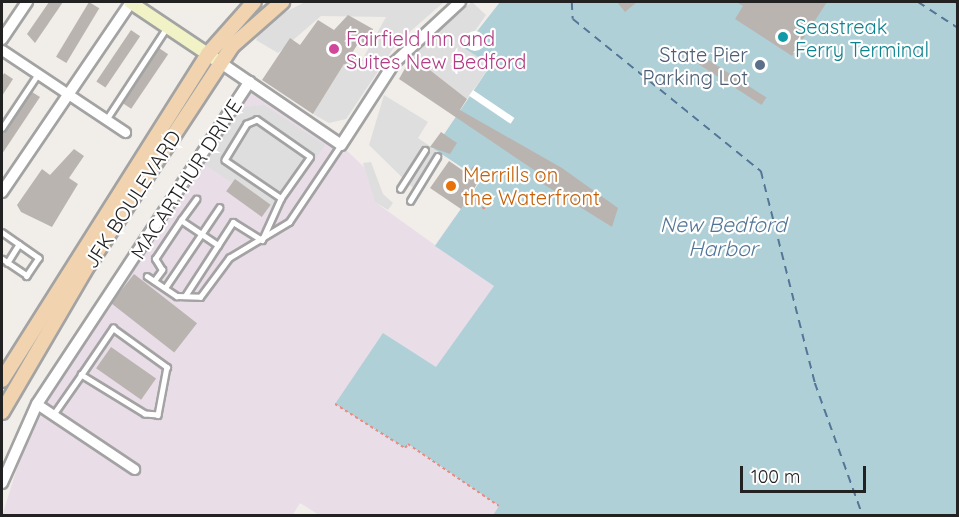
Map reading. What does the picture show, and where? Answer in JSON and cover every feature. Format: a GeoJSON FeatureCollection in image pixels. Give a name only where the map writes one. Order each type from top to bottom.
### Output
{"type":"FeatureCollection","features":[{"type":"Feature","properties":{"kind":"main road"},"geometry":{"type":"LineString","coordinates":[[131,2],[221,63]]}},
{"type":"Feature","properties":{"kind":"main road","name":"JFK BOULEVARD"},"geometry":{"type":"LineString","coordinates":[[2,380],[208,54],[254,2]]}},
{"type":"Feature","properties":{"kind":"main road","name":"JFK BOULEVARD"},"geometry":{"type":"LineString","coordinates":[[2,412],[80,278],[221,63],[249,26],[282,2]]}},
{"type":"Feature","properties":{"kind":"street"},"geometry":{"type":"LineString","coordinates":[[2,39],[27,2]]}},
{"type":"Feature","properties":{"kind":"street"},"geometry":{"type":"LineString","coordinates":[[2,192],[131,2]]}},
{"type":"Feature","properties":{"kind":"street"},"geometry":{"type":"LineString","coordinates":[[341,145],[394,63],[460,2]]}},
{"type":"Feature","properties":{"kind":"street"},"geometry":{"type":"LineString","coordinates":[[2,50],[124,132]]}},
{"type":"Feature","properties":{"kind":"street"},"geometry":{"type":"LineString","coordinates":[[221,63],[249,82]]}},
{"type":"Feature","properties":{"kind":"street","name":"MACARTHUR DRIVE"},"geometry":{"type":"LineString","coordinates":[[37,404],[249,82],[341,145]]}},
{"type":"Feature","properties":{"kind":"street"},"geometry":{"type":"LineString","coordinates":[[2,483],[37,404],[134,469]]}},
{"type":"Feature","properties":{"kind":"lane"},"geometry":{"type":"LineString","coordinates":[[106,120],[168,27]]}},
{"type":"Feature","properties":{"kind":"lane"},"geometry":{"type":"LineString","coordinates":[[2,128],[38,74]]}},
{"type":"Feature","properties":{"kind":"lane"},"geometry":{"type":"LineString","coordinates":[[262,240],[281,198],[310,157],[257,120],[247,124],[225,159],[281,198]]}},
{"type":"Feature","properties":{"kind":"lane"},"geometry":{"type":"LineString","coordinates":[[147,276],[165,288],[185,296],[200,297],[229,258],[262,240],[303,206],[341,145]]}},
{"type":"Feature","properties":{"kind":"lane"},"geometry":{"type":"LineString","coordinates":[[400,189],[424,150]]}},
{"type":"Feature","properties":{"kind":"lane"},"geometry":{"type":"LineString","coordinates":[[410,201],[437,157]]}},
{"type":"Feature","properties":{"kind":"lane"},"geometry":{"type":"LineString","coordinates":[[154,281],[162,270],[155,259],[196,199]]}},
{"type":"Feature","properties":{"kind":"lane"},"geometry":{"type":"LineString","coordinates":[[165,288],[219,208]]}},
{"type":"Feature","properties":{"kind":"lane"},"geometry":{"type":"LineString","coordinates":[[181,220],[218,245]]}},
{"type":"Feature","properties":{"kind":"lane"},"geometry":{"type":"LineString","coordinates":[[185,296],[233,222],[262,240]]}},
{"type":"Feature","properties":{"kind":"lane"},"geometry":{"type":"LineString","coordinates":[[2,232],[39,258],[27,276],[2,259]]}},
{"type":"Feature","properties":{"kind":"lane"},"geometry":{"type":"LineString","coordinates":[[7,263],[19,244]]}},
{"type":"Feature","properties":{"kind":"lane"},"geometry":{"type":"LineString","coordinates":[[53,415],[113,328],[167,367],[158,416],[145,414],[81,375]]}},
{"type":"Feature","properties":{"kind":"path"},"geometry":{"type":"LineString","coordinates":[[468,197],[485,209]]}},
{"type":"Feature","properties":{"kind":"path"},"geometry":{"type":"LineString","coordinates":[[335,404],[405,448],[408,444],[499,506]]}},
{"type":"Feature","properties":{"kind":"shaded area"},"geometry":{"type":"Polygon","coordinates":[[[305,2],[444,2],[397,43],[346,119],[329,123],[313,114],[344,64],[356,71],[386,17],[321,16],[278,53],[256,40],[266,22],[305,2]]]}},
{"type":"Feature","properties":{"kind":"shaded area"},"geometry":{"type":"Polygon","coordinates":[[[472,2],[486,15],[464,47],[491,65],[467,99],[411,55],[472,2]]]}},
{"type":"Feature","properties":{"kind":"shaded area"},"geometry":{"type":"Polygon","coordinates":[[[249,82],[341,145],[365,168],[375,202],[435,245],[455,217],[632,338],[435,368],[383,333],[405,447],[408,444],[499,506],[493,515],[319,515],[300,503],[292,516],[2,516],[37,404],[249,82]]]}},
{"type":"Feature","properties":{"kind":"shaded area"},"geometry":{"type":"Polygon","coordinates":[[[384,95],[428,122],[418,138],[437,151],[414,189],[369,145],[384,95]]]}},
{"type":"Feature","properties":{"kind":"shaded area"},"geometry":{"type":"Polygon","coordinates":[[[264,105],[325,145],[277,213],[204,164],[242,107],[264,105]]]}},
{"type":"Feature","properties":{"kind":"shaded area"},"geometry":{"type":"Polygon","coordinates":[[[371,162],[383,194],[393,203],[388,210],[375,202],[363,163],[371,162]]]}},
{"type":"Feature","properties":{"kind":"water","name":"New Bedford Harbor"},"geometry":{"type":"Polygon","coordinates":[[[500,2],[957,2],[957,515],[493,515],[499,506],[408,444],[405,448],[335,404],[383,333],[436,367],[494,286],[435,246],[481,180],[434,149],[491,65],[464,48],[500,2]]]}},
{"type":"Feature","properties":{"kind":"pier"},"geometry":{"type":"Polygon","coordinates":[[[475,31],[482,34],[485,41],[482,48],[475,51],[468,48],[465,41],[468,34],[475,31]]]}},
{"type":"Feature","properties":{"kind":"pier"},"geometry":{"type":"Polygon","coordinates":[[[473,90],[514,118],[511,124],[469,96],[473,90]]]}},
{"type":"Feature","properties":{"kind":"building"},"geometry":{"type":"Polygon","coordinates":[[[49,2],[63,2],[35,43],[27,34],[49,2]]]}},
{"type":"Feature","properties":{"kind":"building"},"geometry":{"type":"Polygon","coordinates":[[[89,2],[99,8],[66,63],[56,57],[89,2]]]}},
{"type":"Feature","properties":{"kind":"building"},"geometry":{"type":"Polygon","coordinates":[[[617,2],[637,2],[625,12],[617,2]]]}},
{"type":"Feature","properties":{"kind":"building","name":"Seastreak Ferry Terminal"},"geometry":{"type":"Polygon","coordinates":[[[736,2],[827,2],[792,56],[735,19],[743,6],[736,2]]]}},
{"type":"Feature","properties":{"kind":"building"},"geometry":{"type":"Polygon","coordinates":[[[348,15],[373,29],[371,43],[368,48],[359,42],[352,53],[363,60],[355,71],[344,64],[313,114],[262,80],[290,38],[300,45],[318,20],[334,30],[348,15]]]}},
{"type":"Feature","properties":{"kind":"building"},"geometry":{"type":"Polygon","coordinates":[[[131,30],[140,36],[105,88],[96,81],[131,30]]]}},
{"type":"Feature","properties":{"kind":"building"},"geometry":{"type":"Polygon","coordinates":[[[159,48],[168,54],[131,109],[122,103],[159,48]]]}},
{"type":"Feature","properties":{"kind":"building"},"geometry":{"type":"Polygon","coordinates":[[[701,55],[766,97],[762,105],[696,63],[701,55]]]}},
{"type":"Feature","properties":{"kind":"building"},"geometry":{"type":"Polygon","coordinates":[[[412,56],[467,99],[460,110],[562,168],[618,208],[612,227],[540,182],[540,174],[399,79],[412,56]]]}},
{"type":"Feature","properties":{"kind":"building"},"geometry":{"type":"Polygon","coordinates":[[[4,73],[13,79],[2,96],[2,77],[4,73]]]}},
{"type":"Feature","properties":{"kind":"building"},"geometry":{"type":"Polygon","coordinates":[[[32,92],[40,97],[2,154],[2,133],[32,92]]]}},
{"type":"Feature","properties":{"kind":"building"},"geometry":{"type":"Polygon","coordinates":[[[441,132],[457,143],[450,154],[430,147],[441,132]]]}},
{"type":"Feature","properties":{"kind":"building"},"geometry":{"type":"Polygon","coordinates":[[[74,149],[84,156],[69,178],[78,184],[52,227],[21,212],[17,205],[42,169],[50,175],[74,149]]]}},
{"type":"Feature","properties":{"kind":"building","name":"Merrills on the Waterfront"},"geometry":{"type":"Polygon","coordinates":[[[449,161],[468,174],[473,166],[484,173],[461,209],[430,188],[449,161]]]}},
{"type":"Feature","properties":{"kind":"building"},"geometry":{"type":"Polygon","coordinates":[[[235,179],[271,205],[262,217],[226,191],[235,179]]]}},
{"type":"Feature","properties":{"kind":"building"},"geometry":{"type":"Polygon","coordinates":[[[134,274],[197,323],[174,352],[111,303],[134,274]]]}},
{"type":"Feature","properties":{"kind":"building"},"geometry":{"type":"Polygon","coordinates":[[[111,347],[156,379],[141,400],[96,368],[111,347]]]}},
{"type":"Feature","properties":{"kind":"ferry route"},"geometry":{"type":"LineString","coordinates":[[572,2],[573,19],[761,171],[815,383],[863,516]]}},
{"type":"Feature","properties":{"kind":"ferry route"},"geometry":{"type":"LineString","coordinates":[[918,2],[958,28]]}},
{"type":"Feature","properties":{"kind":"place","name":"Seastreak Ferry Terminal"},"geometry":{"type":"Point","coordinates":[783,37]}},
{"type":"Feature","properties":{"kind":"place","name":"Fairfield Inn and Suites New Bedford"},"geometry":{"type":"Point","coordinates":[334,49]}},
{"type":"Feature","properties":{"kind":"place","name":"State Pier Parking Lot"},"geometry":{"type":"Point","coordinates":[760,65]}},
{"type":"Feature","properties":{"kind":"place","name":"Merrills on the Waterfront"},"geometry":{"type":"Point","coordinates":[451,186]}}]}
